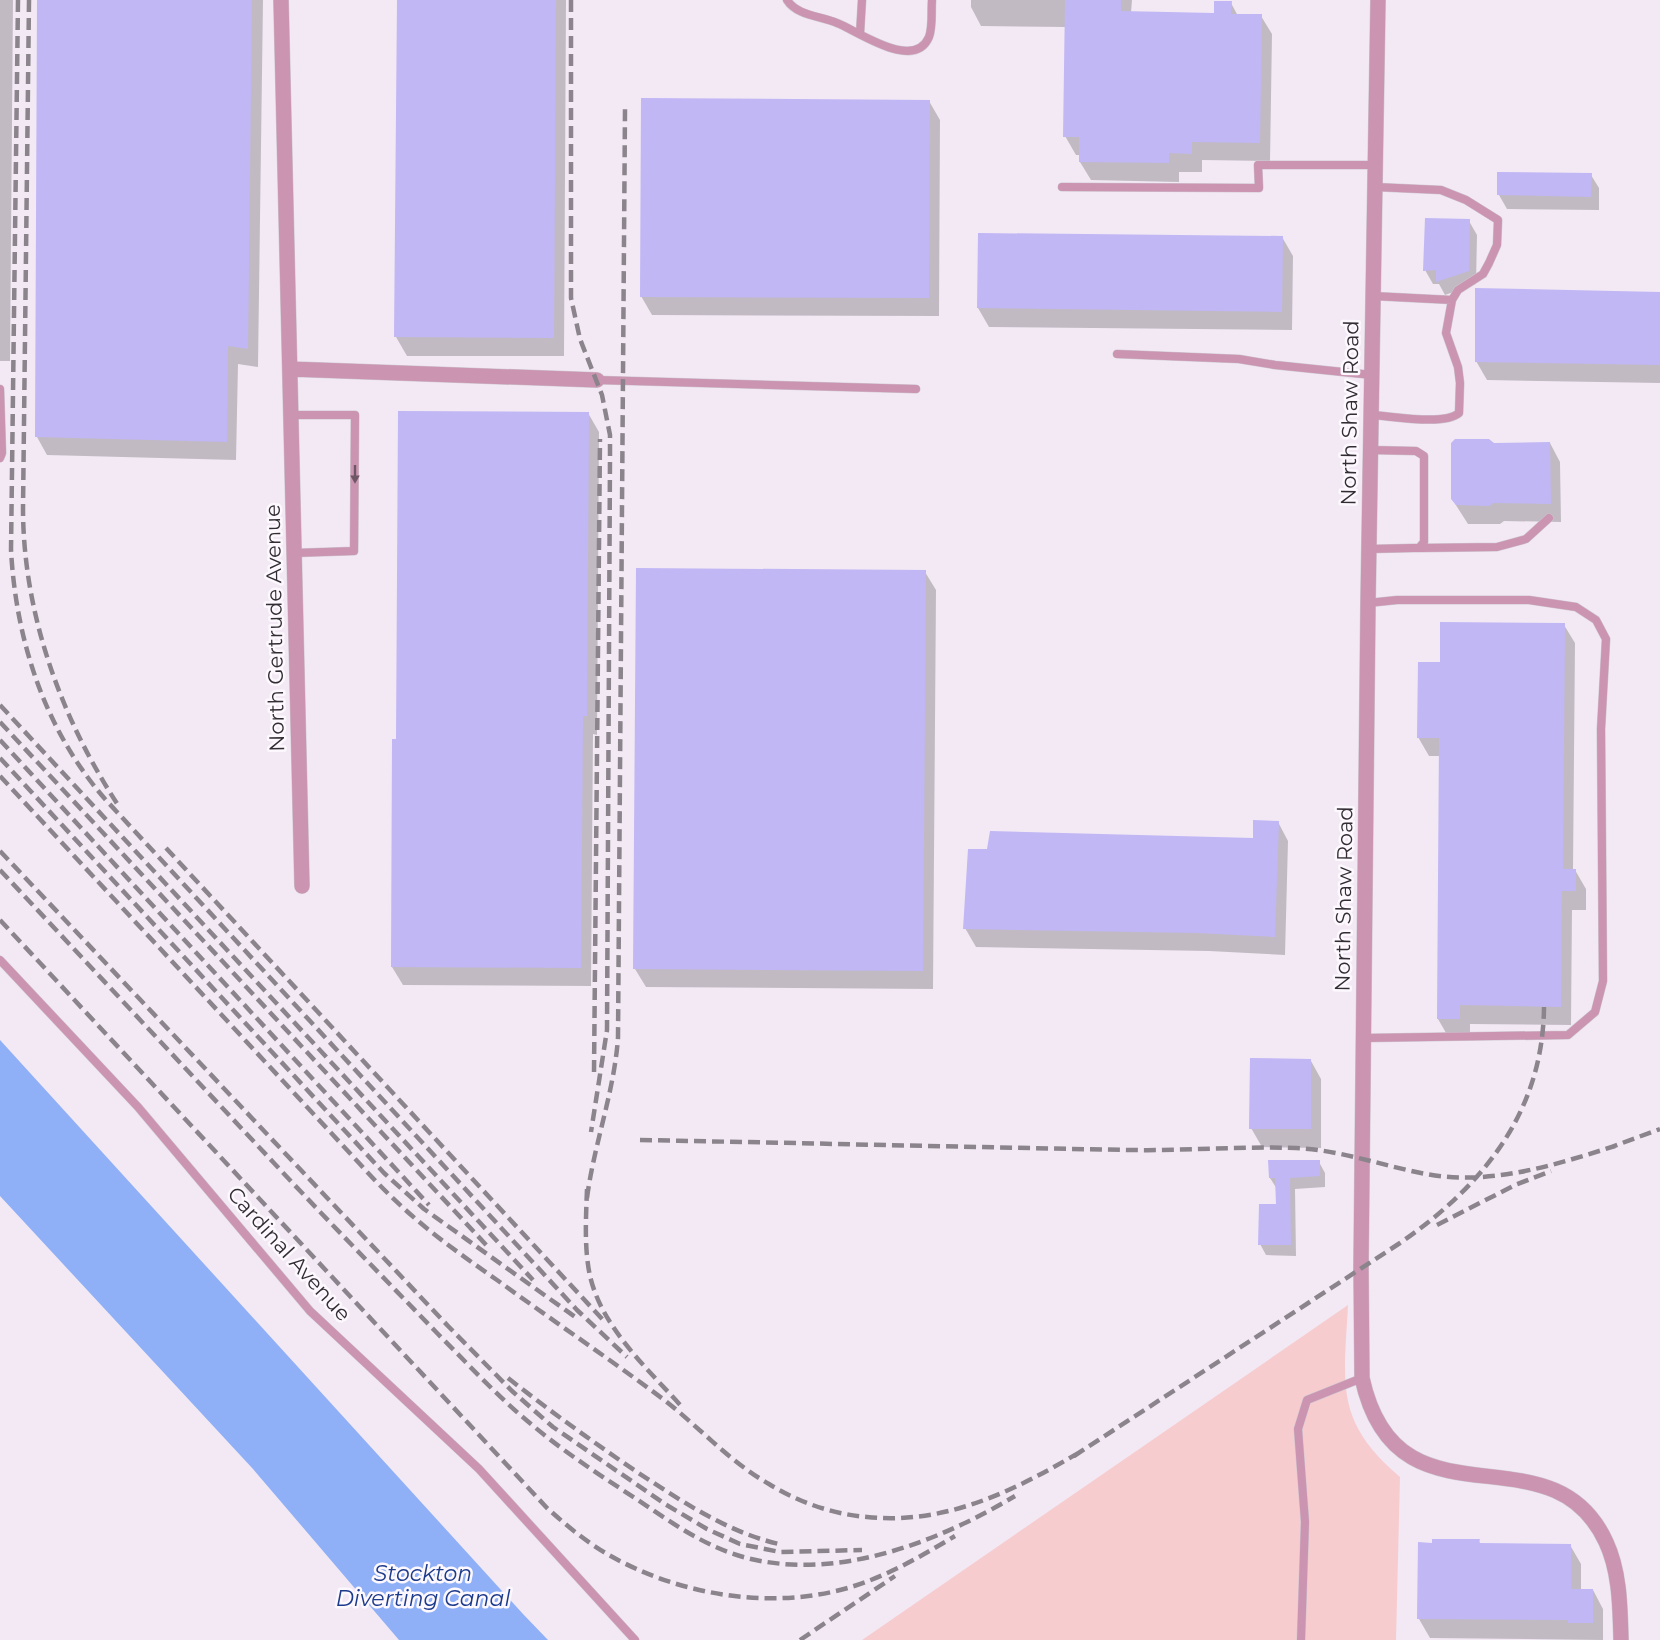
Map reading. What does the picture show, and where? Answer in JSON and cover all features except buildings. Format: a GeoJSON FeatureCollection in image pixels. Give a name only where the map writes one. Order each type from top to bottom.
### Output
{"type":"FeatureCollection","features":[{"type":"Feature","properties":{"kind":"street","name":"North Gertrude Avenue"},"geometry":{"type":"LineString","coordinates":[[281,0],[302,886]]}},
{"type":"Feature","properties":{"kind":"street","name":"North Shaw Road"},"geometry":{"type":"LineString","coordinates":[[1378,0],[1368,603],[1361,1267],[1362,1378],[1366,1396],[1380,1427],[1410,1456],[1437,1469],[1542,1484],[1569,1496],[1581,1506],[1600,1530],[1613,1561],[1619,1590],[1621,1640]]}},
{"type":"Feature","properties":{"kind":"street"},"geometry":{"type":"LineString","coordinates":[[290,369],[597,380]]}},
{"type":"Feature","properties":{"kind":"lane"},"geometry":{"type":"LineString","coordinates":[[787,0],[799,11],[836,22],[888,48],[904,51],[922,46],[928,39],[931,28],[932,0]]}},
{"type":"Feature","properties":{"kind":"lane"},"geometry":{"type":"LineString","coordinates":[[860,34],[861,0]]}},
{"type":"Feature","properties":{"kind":"lane"},"geometry":{"type":"LineString","coordinates":[[1062,187],[1259,188],[1258,165],[1376,165]]}},
{"type":"Feature","properties":{"kind":"lane"},"geometry":{"type":"LineString","coordinates":[[1371,415],[1432,419],[1453,418],[1459,413],[1458,367],[1446,333],[1452,300],[1458,290],[1483,274],[1497,245],[1498,220],[1466,200],[1441,190],[1375,187]]}},
{"type":"Feature","properties":{"kind":"lane"},"geometry":{"type":"LineString","coordinates":[[1373,296],[1452,300]]}},
{"type":"Feature","properties":{"kind":"lane"},"geometry":{"type":"LineString","coordinates":[[1117,354],[1239,359],[1275,366],[1372,375]]}},
{"type":"Feature","properties":{"kind":"lane"},"geometry":{"type":"LineString","coordinates":[[597,380],[916,389]]}},
{"type":"Feature","properties":{"kind":"lane"},"geometry":{"type":"LineString","coordinates":[[0,389],[2,453],[0,458]]}},
{"type":"Feature","properties":{"kind":"lane"},"geometry":{"type":"LineString","coordinates":[[291,415],[355,415],[354,551],[294,553]]}},
{"type":"Feature","properties":{"kind":"lane"},"geometry":{"type":"LineString","coordinates":[[1370,450],[1416,452],[1424,456],[1424,542],[1419,548]]}},
{"type":"Feature","properties":{"kind":"lane"},"geometry":{"type":"LineString","coordinates":[[1369,549],[1497,547],[1526,539],[1549,518]]}},
{"type":"Feature","properties":{"kind":"lane"},"geometry":{"type":"LineString","coordinates":[[1364,1038],[1568,1035],[1595,1012],[1603,981],[1601,729],[1606,639],[1596,620],[1576,607],[1529,600],[1397,600],[1368,603]]}},
{"type":"Feature","properties":{"kind":"lane","name":"Cardinal Avenue"},"geometry":{"type":"LineString","coordinates":[[0,960],[138,1107],[310,1311],[479,1469],[635,1640]]}},
{"type":"Feature","properties":{"kind":"lane"},"geometry":{"type":"LineString","coordinates":[[1301,1640],[1305,1522],[1298,1429],[1307,1400],[1362,1378]]}},
{"type":"Feature","properties":{"kind":"shaded area"},"geometry":{"type":"Polygon","coordinates":[[[1348,1305],[1345,1379],[1353,1419],[1363,1438],[1400,1477],[1396,1640],[862,1640],[1348,1305]]]}},
{"type":"Feature","properties":{"kind":"water","name":"Stockton Diverting Canal"},"geometry":{"type":"Polygon","coordinates":[[[0,1040],[548,1640],[399,1640],[253,1469],[0,1196],[0,1040]]]}},
{"type":"Feature","properties":{"kind":"railway"},"geometry":{"type":"LineString","coordinates":[[18,0],[11,550],[19,618],[37,683],[50,714],[84,772],[105,799],[577,1310],[627,1357]]}},
{"type":"Feature","properties":{"kind":"railway"},"geometry":{"type":"LineString","coordinates":[[29,0],[23,508],[25,547],[38,625],[49,663],[79,737],[118,805]]}},
{"type":"Feature","properties":{"kind":"railway"},"geometry":{"type":"LineString","coordinates":[[571,0],[571,298],[580,339],[602,395],[610,435],[607,1030],[591,1132]]}},
{"type":"Feature","properties":{"kind":"railway"},"geometry":{"type":"LineString","coordinates":[[587,1198],[612,1079],[618,1038],[625,109]]}},
{"type":"Feature","properties":{"kind":"railway"},"geometry":{"type":"LineString","coordinates":[[594,1072],[600,439]]}},
{"type":"Feature","properties":{"kind":"railway"},"geometry":{"type":"LineString","coordinates":[[0,705],[533,1280]]}},
{"type":"Feature","properties":{"kind":"railway"},"geometry":{"type":"LineString","coordinates":[[0,722],[489,1248]]}},
{"type":"Feature","properties":{"kind":"railway"},"geometry":{"type":"LineString","coordinates":[[0,740],[429,1205]]}},
{"type":"Feature","properties":{"kind":"railway"},"geometry":{"type":"LineString","coordinates":[[0,758],[384,1173],[424,1209],[578,1319]]}},
{"type":"Feature","properties":{"kind":"railway"},"geometry":{"type":"LineString","coordinates":[[0,776],[403,1208],[452,1248],[663,1399],[755,1475],[792,1496],[828,1510],[867,1517],[896,1518],[924,1516],[978,1502],[1030,1480],[1080,1452]]}},
{"type":"Feature","properties":{"kind":"railway"},"geometry":{"type":"LineString","coordinates":[[166,848],[604,1321]]}},
{"type":"Feature","properties":{"kind":"railway"},"geometry":{"type":"LineString","coordinates":[[0,851],[448,1326],[512,1391],[553,1427],[665,1504],[707,1529],[740,1544],[780,1552],[862,1550]]}},
{"type":"Feature","properties":{"kind":"railway"},"geometry":{"type":"LineString","coordinates":[[0,870],[314,1205],[494,1391],[556,1444],[677,1526],[718,1548],[747,1558],[781,1564],[851,1561],[920,1542],[985,1513],[1015,1496]]}},
{"type":"Feature","properties":{"kind":"railway"},"geometry":{"type":"LineString","coordinates":[[0,920],[547,1508],[576,1533],[601,1550],[635,1569],[693,1588],[754,1598],[784,1598],[844,1589],[873,1579],[929,1552],[955,1536]]}},
{"type":"Feature","properties":{"kind":"railway"},"geometry":{"type":"LineString","coordinates":[[1074,1456],[1400,1243],[1457,1197],[1482,1171],[1503,1143],[1520,1113],[1533,1080],[1541,1045],[1544,1007]]}},
{"type":"Feature","properties":{"kind":"railway"},"geometry":{"type":"LineString","coordinates":[[1606,1149],[1660,1129]]}},
{"type":"Feature","properties":{"kind":"railway"},"geometry":{"type":"LineString","coordinates":[[640,1140],[1128,1150],[1296,1148],[1346,1155],[1410,1171],[1450,1177],[1522,1172],[1615,1146]]}},
{"type":"Feature","properties":{"kind":"railway"},"geometry":{"type":"LineString","coordinates":[[1437,1225],[1515,1185],[1551,1171]]}},
{"type":"Feature","properties":{"kind":"railway"},"geometry":{"type":"LineString","coordinates":[[587,1189],[587,1255],[596,1295],[615,1330],[628,1347],[682,1407]]}},
{"type":"Feature","properties":{"kind":"railway"},"geometry":{"type":"LineString","coordinates":[[508,1378],[604,1449],[689,1505],[743,1533],[783,1545]]}},
{"type":"Feature","properties":{"kind":"railway"},"geometry":{"type":"LineString","coordinates":[[800,1640],[895,1576]]}}]}
